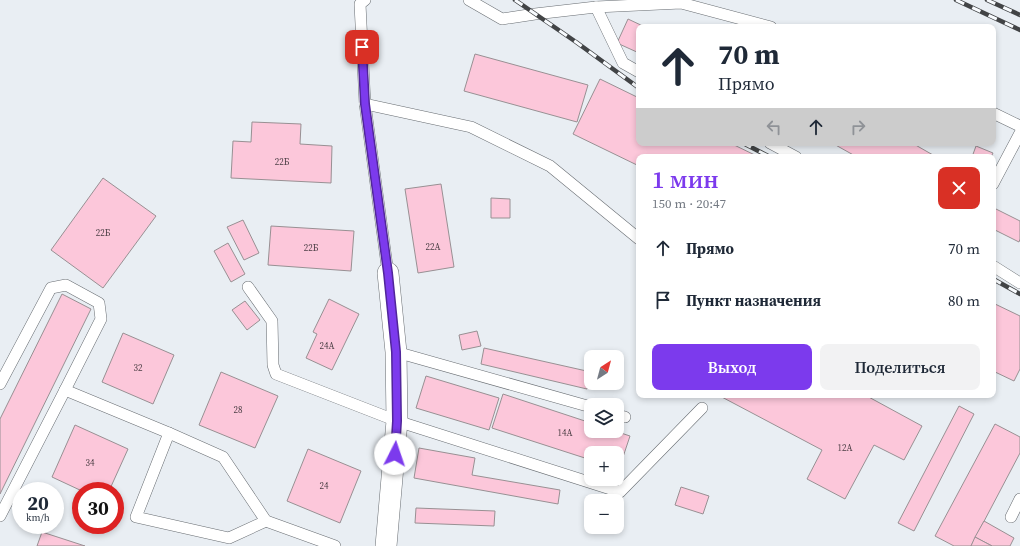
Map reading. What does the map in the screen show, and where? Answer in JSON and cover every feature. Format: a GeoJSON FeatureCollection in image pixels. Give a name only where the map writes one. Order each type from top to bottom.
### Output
{"type":"FeatureCollection","features":[{"type":"Feature","properties":{"kind":"street"},"geometry":{"type":"LineString","coordinates":[[386,546],[397,421],[396,352],[388,273]]}},
{"type":"Feature","properties":{"kind":"lane"},"geometry":{"type":"LineString","coordinates":[[469,0],[502,19],[596,7],[680,3],[760,24]]}},
{"type":"Feature","properties":{"kind":"lane"},"geometry":{"type":"LineString","coordinates":[[361,1],[365,104],[388,273]]}},
{"type":"Feature","properties":{"kind":"lane"},"geometry":{"type":"LineString","coordinates":[[596,7],[623,63],[636,70]]}},
{"type":"Feature","properties":{"kind":"lane"},"geometry":{"type":"LineString","coordinates":[[365,104],[471,127],[550,166],[636,237]]}},
{"type":"Feature","properties":{"kind":"lane"},"geometry":{"type":"LineString","coordinates":[[996,114],[1020,126]]}},
{"type":"Feature","properties":{"kind":"lane"},"geometry":{"type":"LineString","coordinates":[[996,178],[1020,133]]}},
{"type":"Feature","properties":{"kind":"lane"},"geometry":{"type":"LineString","coordinates":[[776,146],[790,154]]}},
{"type":"Feature","properties":{"kind":"lane"},"geometry":{"type":"LineString","coordinates":[[996,268],[1020,283]]}},
{"type":"Feature","properties":{"kind":"lane"},"geometry":{"type":"LineString","coordinates":[[0,384],[51,288],[66,285],[99,303],[101,319],[0,516]]}},
{"type":"Feature","properties":{"kind":"lane"},"geometry":{"type":"LineString","coordinates":[[248,287],[272,321],[273,365],[276,374],[397,421],[620,492],[702,408]]}},
{"type":"Feature","properties":{"kind":"lane"},"geometry":{"type":"LineString","coordinates":[[396,352],[584,405]]}},
{"type":"Feature","properties":{"kind":"lane"},"geometry":{"type":"LineString","coordinates":[[65,390],[169,433],[223,458],[266,521],[335,546]]}},
{"type":"Feature","properties":{"kind":"lane"},"geometry":{"type":"LineString","coordinates":[[169,433],[136,517],[229,538],[266,521]]}},
{"type":"Feature","properties":{"kind":"lane"},"geometry":{"type":"LineString","coordinates":[[1011,517],[1020,499]]}},
{"type":"Feature","properties":{"kind":"building"},"geometry":{"type":"Polygon","coordinates":[[[628,19],[639,24],[636,24],[636,52],[617,43],[628,19]]]}},
{"type":"Feature","properties":{"kind":"building"},"geometry":{"type":"Polygon","coordinates":[[[475,54],[588,85],[577,122],[464,91],[475,54]]]}},
{"type":"Feature","properties":{"kind":"building"},"geometry":{"type":"Polygon","coordinates":[[[600,79],[636,97],[636,146],[736,146],[753,154],[636,154],[636,165],[573,134],[600,79]]]}},
{"type":"Feature","properties":{"kind":"building"},"geometry":{"type":"Polygon","coordinates":[[[252,122],[301,124],[300,144],[332,146],[331,183],[231,178],[233,141],[251,142],[252,122]]]}},
{"type":"Feature","properties":{"kind":"building"},"geometry":{"type":"Polygon","coordinates":[[[837,146],[917,146],[931,154],[852,154],[837,146]]]}},
{"type":"Feature","properties":{"kind":"building"},"geometry":{"type":"Polygon","coordinates":[[[976,146],[993,153],[992,154],[973,154],[976,146]]]}},
{"type":"Feature","properties":{"kind":"building"},"geometry":{"type":"Polygon","coordinates":[[[103,178],[156,216],[103,288],[51,250],[103,178]]]}},
{"type":"Feature","properties":{"kind":"building"},"geometry":{"type":"Polygon","coordinates":[[[441,184],[454,267],[418,273],[405,189],[441,184]]]}},
{"type":"Feature","properties":{"kind":"building"},"geometry":{"type":"Polygon","coordinates":[[[491,198],[510,199],[510,218],[491,218],[491,198]]]}},
{"type":"Feature","properties":{"kind":"building"},"geometry":{"type":"Polygon","coordinates":[[[996,209],[1020,221],[1019,242],[996,230],[996,209]]]}},
{"type":"Feature","properties":{"kind":"building"},"geometry":{"type":"Polygon","coordinates":[[[243,220],[259,253],[244,260],[227,227],[243,220]]]}},
{"type":"Feature","properties":{"kind":"building"},"geometry":{"type":"Polygon","coordinates":[[[271,226],[354,231],[351,271],[268,265],[271,226]]]}},
{"type":"Feature","properties":{"kind":"building"},"geometry":{"type":"Polygon","coordinates":[[[228,243],[245,274],[231,282],[214,251],[228,243]]]}},
{"type":"Feature","properties":{"kind":"building"},"geometry":{"type":"Polygon","coordinates":[[[62,294],[91,309],[0,494],[0,419],[62,294]]]}},
{"type":"Feature","properties":{"kind":"building"},"geometry":{"type":"Polygon","coordinates":[[[329,299],[359,314],[332,370],[306,358],[317,334],[313,332],[329,299]]]}},
{"type":"Feature","properties":{"kind":"building"},"geometry":{"type":"Polygon","coordinates":[[[245,301],[260,320],[247,330],[232,310],[245,301]]]}},
{"type":"Feature","properties":{"kind":"building"},"geometry":{"type":"Polygon","coordinates":[[[996,304],[1020,316],[1020,369],[1014,381],[996,372],[996,304]]]}},
{"type":"Feature","properties":{"kind":"building"},"geometry":{"type":"Polygon","coordinates":[[[477,331],[481,346],[462,350],[459,335],[477,331]]]}},
{"type":"Feature","properties":{"kind":"building"},"geometry":{"type":"Polygon","coordinates":[[[123,333],[174,355],[153,404],[102,382],[123,333]]]}},
{"type":"Feature","properties":{"kind":"building"},"geometry":{"type":"Polygon","coordinates":[[[484,348],[584,370],[584,388],[481,364],[484,348]]]}},
{"type":"Feature","properties":{"kind":"building"},"geometry":{"type":"Polygon","coordinates":[[[221,372],[278,396],[255,448],[199,425],[221,372]]]}},
{"type":"Feature","properties":{"kind":"building"},"geometry":{"type":"Polygon","coordinates":[[[426,376],[499,398],[489,430],[416,408],[426,376]]]}},
{"type":"Feature","properties":{"kind":"building"},"geometry":{"type":"Polygon","coordinates":[[[503,394],[584,421],[584,438],[624,438],[624,434],[630,436],[624,454],[624,446],[584,446],[584,458],[492,428],[503,394]]]}},
{"type":"Feature","properties":{"kind":"building"},"geometry":{"type":"Polygon","coordinates":[[[724,398],[871,398],[922,426],[904,460],[874,445],[845,499],[807,479],[822,450],[724,398]]]}},
{"type":"Feature","properties":{"kind":"building"},"geometry":{"type":"Polygon","coordinates":[[[959,406],[974,414],[914,531],[898,523],[959,406]]]}},
{"type":"Feature","properties":{"kind":"building"},"geometry":{"type":"Polygon","coordinates":[[[995,424],[1020,437],[1020,453],[971,546],[954,546],[935,536],[995,424]]]}},
{"type":"Feature","properties":{"kind":"building"},"geometry":{"type":"Polygon","coordinates":[[[75,425],[128,449],[113,482],[72,482],[72,486],[52,477],[75,425]]]}},
{"type":"Feature","properties":{"kind":"building"},"geometry":{"type":"Polygon","coordinates":[[[419,448],[475,458],[472,475],[560,490],[558,504],[414,478],[419,448]]]}},
{"type":"Feature","properties":{"kind":"building"},"geometry":{"type":"Polygon","coordinates":[[[308,449],[361,471],[340,523],[287,501],[308,449]]]}},
{"type":"Feature","properties":{"kind":"building"},"geometry":{"type":"Polygon","coordinates":[[[681,487],[709,496],[703,514],[675,505],[681,487]]]}},
{"type":"Feature","properties":{"kind":"building"},"geometry":{"type":"Polygon","coordinates":[[[416,508],[495,511],[494,526],[415,523],[416,508]]]}},
{"type":"Feature","properties":{"kind":"building"},"geometry":{"type":"Polygon","coordinates":[[[984,521],[1014,538],[1010,546],[992,546],[975,537],[984,521]]]}},
{"type":"Feature","properties":{"kind":"building"},"geometry":{"type":"Polygon","coordinates":[[[41,534],[48,534],[85,546],[37,546],[41,534]]]}},
{"type":"Feature","properties":{"kind":"building"},"geometry":{"type":"Polygon","coordinates":[[[975,537],[992,546],[971,546],[975,537]]]}},
{"type":"Feature","properties":{"kind":"railway"},"geometry":{"type":"LineString","coordinates":[[515,0],[636,86]]}},
{"type":"Feature","properties":{"kind":"railway"},"geometry":{"type":"LineString","coordinates":[[956,0],[1020,30]]}},
{"type":"Feature","properties":{"kind":"railway"},"geometry":{"type":"LineString","coordinates":[[987,0],[1020,15]]}},
{"type":"Feature","properties":{"kind":"railway"},"geometry":{"type":"LineString","coordinates":[[749,146],[764,154]]}},
{"type":"Feature","properties":{"kind":"railway"},"geometry":{"type":"LineString","coordinates":[[996,281],[1020,294]]}},
{"type":"Feature","properties":{"kind":"route"},"geometry":{"type":"LineString","coordinates":[[362,47],[365,104],[388,273],[396,352],[397,421],[395,454]]}}]}
